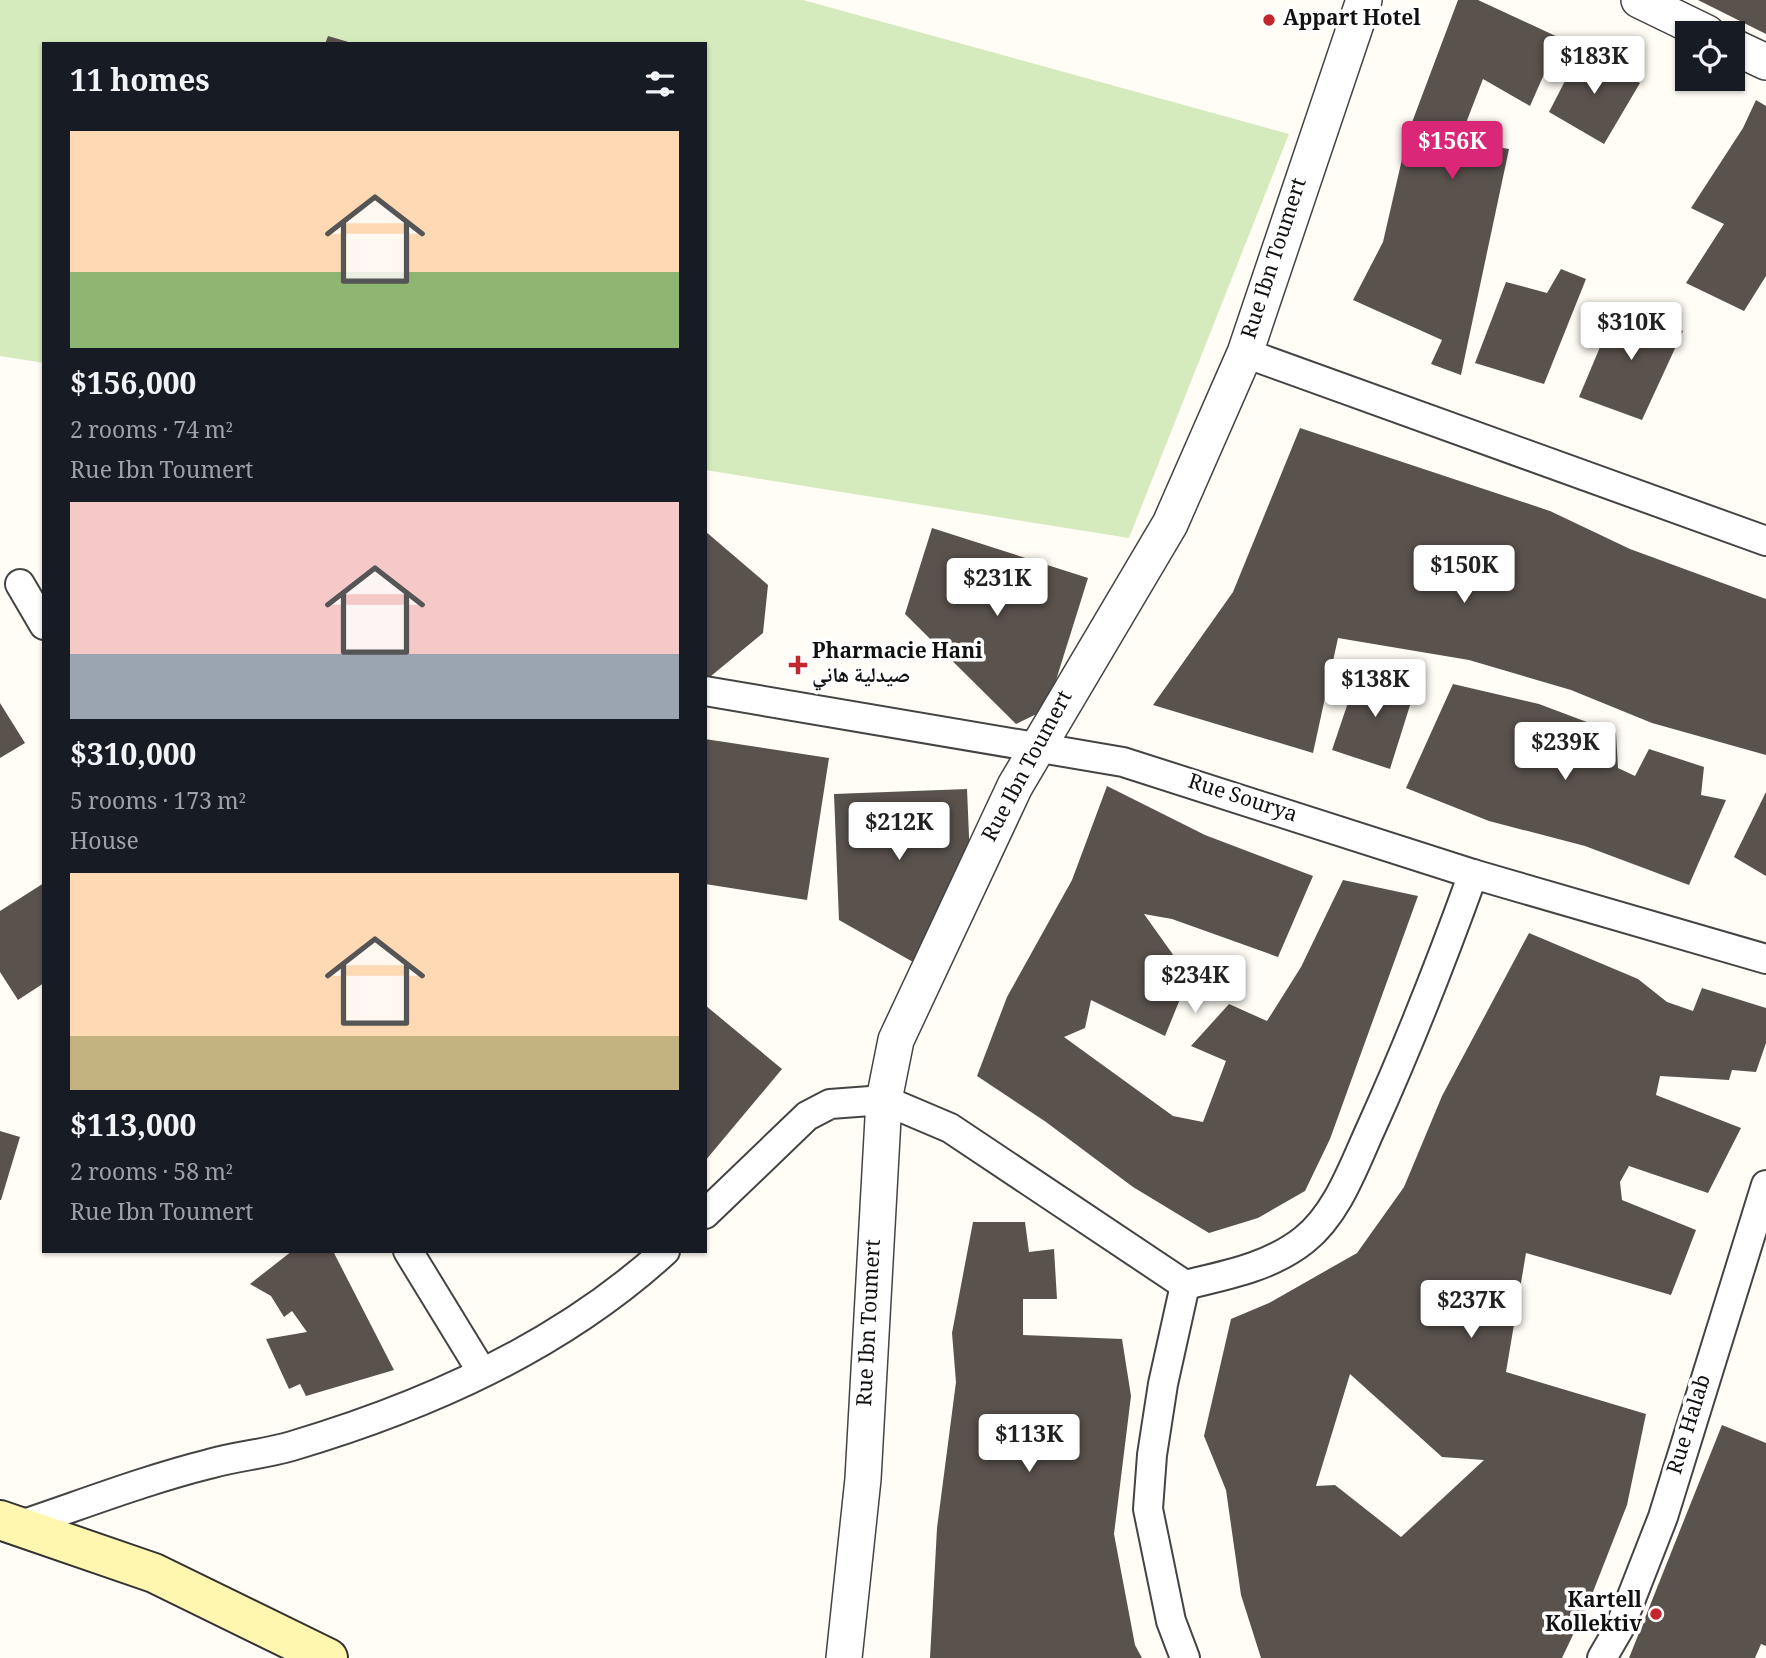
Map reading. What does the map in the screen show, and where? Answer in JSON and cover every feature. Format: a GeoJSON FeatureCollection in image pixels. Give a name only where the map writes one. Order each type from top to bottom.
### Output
{"type":"FeatureCollection","features":[{"type":"Feature","properties":{"kind":"main road"},"geometry":{"type":"LineString","coordinates":[[9,1523],[154,1573],[328,1658]]}},
{"type":"Feature","properties":{"kind":"street","name":"Rue Ibn Toumert"},"geometry":{"type":"LineString","coordinates":[[844,1658],[863,1479],[884,1100],[896,1040],[1015,786],[1139,581],[1170,524],[1245,353],[1364,0]]}},
{"type":"Feature","properties":{"kind":"street"},"geometry":{"type":"LineString","coordinates":[[1639,0],[1682,21]]}},
{"type":"Feature","properties":{"kind":"street"},"geometry":{"type":"LineString","coordinates":[[1745,52],[1766,62]]}},
{"type":"Feature","properties":{"kind":"street"},"geometry":{"type":"LineString","coordinates":[[1245,353],[1766,541]]}},
{"type":"Feature","properties":{"kind":"street"},"geometry":{"type":"LineString","coordinates":[[21,584],[42,621]]}},
{"type":"Feature","properties":{"kind":"street","name":"Rue Sourya"},"geometry":{"type":"LineString","coordinates":[[707,691],[1123,762],[1473,874],[1766,959]]}},
{"type":"Feature","properties":{"kind":"street"},"geometry":{"type":"LineString","coordinates":[[707,1212],[807,1116],[830,1104],[884,1100],[950,1128],[1185,1285],[1264,1264],[1304,1240],[1330,1211],[1350,1174],[1418,1021],[1473,874]]}},
{"type":"Feature","properties":{"kind":"street","name":"Rue Halab"},"geometry":{"type":"LineString","coordinates":[[1602,1658],[1620,1627],[1663,1517],[1766,1185]]}},
{"type":"Feature","properties":{"kind":"street"},"geometry":{"type":"LineString","coordinates":[[409,1253],[482,1372]]}},
{"type":"Feature","properties":{"kind":"street"},"geometry":{"type":"LineString","coordinates":[[9,1523],[209,1464],[290,1447],[396,1412],[558,1334],[639,1275],[663,1253]]}},
{"type":"Feature","properties":{"kind":"street"},"geometry":{"type":"LineString","coordinates":[[1185,1285],[1163,1384],[1152,1455],[1148,1509],[1171,1621],[1185,1658]]}},
{"type":"Feature","properties":{"kind":"green space"},"geometry":{"type":"Polygon","coordinates":[[[0,0],[803,0],[1289,134],[1129,538],[707,470],[707,42],[42,42],[42,363],[0,356],[0,0]]]}},
{"type":"Feature","properties":{"kind":"building"},"geometry":{"type":"Polygon","coordinates":[[[1458,0],[1478,0],[1560,38],[1530,106],[1483,79],[1459,141],[1509,149],[1461,375],[1431,364],[1442,340],[1353,300],[1383,242],[1408,133],[1458,0]]]}},
{"type":"Feature","properties":{"kind":"building"},"geometry":{"type":"Polygon","coordinates":[[[1698,0],[1766,0],[1766,34],[1745,24],[1745,21],[1698,0]]]}},
{"type":"Feature","properties":{"kind":"building"},"geometry":{"type":"Polygon","coordinates":[[[328,36],[349,42],[326,42],[328,36]]]}},
{"type":"Feature","properties":{"kind":"building"},"geometry":{"type":"Polygon","coordinates":[[[1582,48],[1640,83],[1604,144],[1549,112],[1582,48]]]}},
{"type":"Feature","properties":{"kind":"building"},"geometry":{"type":"Polygon","coordinates":[[[1756,100],[1766,106],[1766,276],[1744,311],[1686,283],[1724,224],[1691,208],[1743,128],[1756,100]]]}},
{"type":"Feature","properties":{"kind":"building"},"geometry":{"type":"Polygon","coordinates":[[[1561,269],[1586,279],[1544,384],[1475,363],[1506,282],[1547,293],[1561,269]]]}},
{"type":"Feature","properties":{"kind":"building"},"geometry":{"type":"Polygon","coordinates":[[[1619,302],[1683,331],[1642,420],[1579,397],[1619,302]]]}},
{"type":"Feature","properties":{"kind":"building"},"geometry":{"type":"Polygon","coordinates":[[[1300,428],[1550,511],[1630,549],[1766,599],[1766,755],[1652,723],[1571,690],[1469,660],[1338,638],[1313,753],[1153,705],[1233,592],[1300,428]]]}},
{"type":"Feature","properties":{"kind":"building"},"geometry":{"type":"Polygon","coordinates":[[[932,528],[1088,578],[1047,709],[1016,724],[905,614],[932,528]]]}},
{"type":"Feature","properties":{"kind":"building"},"geometry":{"type":"Polygon","coordinates":[[[707,533],[768,585],[763,633],[707,679],[707,533]]]}},
{"type":"Feature","properties":{"kind":"building"},"geometry":{"type":"Polygon","coordinates":[[[1358,673],[1417,683],[1390,769],[1332,750],[1358,673]]]}},
{"type":"Feature","properties":{"kind":"building"},"geometry":{"type":"Polygon","coordinates":[[[1453,684],[1539,704],[1616,733],[1618,768],[1635,776],[1649,749],[1704,767],[1701,795],[1726,800],[1689,885],[1585,846],[1489,821],[1406,788],[1453,684]]]}},
{"type":"Feature","properties":{"kind":"building"},"geometry":{"type":"Polygon","coordinates":[[[0,703],[25,743],[0,758],[0,703]]]}},
{"type":"Feature","properties":{"kind":"building"},"geometry":{"type":"Polygon","coordinates":[[[707,739],[829,758],[807,900],[707,884],[707,739]]]}},
{"type":"Feature","properties":{"kind":"building"},"geometry":{"type":"Polygon","coordinates":[[[1107,786],[1205,835],[1313,876],[1278,957],[1172,919],[1144,914],[1189,977],[1165,1036],[1091,1000],[1085,1028],[1064,1037],[1173,1116],[1203,1122],[1226,1061],[1191,1046],[1229,1004],[1267,1021],[1301,967],[1343,880],[1418,896],[1330,1139],[1305,1191],[1258,1218],[1209,1233],[1133,1187],[1046,1122],[977,1076],[1007,997],[1072,880],[1107,786]]]}},
{"type":"Feature","properties":{"kind":"building"},"geometry":{"type":"Polygon","coordinates":[[[967,789],[970,860],[913,962],[839,920],[834,794],[967,789]]]}},
{"type":"Feature","properties":{"kind":"building"},"geometry":{"type":"Polygon","coordinates":[[[1766,792],[1766,876],[1734,857],[1766,792]]]}},
{"type":"Feature","properties":{"kind":"building"},"geometry":{"type":"Polygon","coordinates":[[[42,884],[42,984],[18,1000],[0,972],[0,911],[42,884]]]}},
{"type":"Feature","properties":{"kind":"building"},"geometry":{"type":"Polygon","coordinates":[[[1529,933],[1638,979],[1667,1002],[1693,1011],[1702,988],[1766,1008],[1766,1043],[1756,1072],[1732,1070],[1729,1080],[1660,1076],[1656,1095],[1741,1128],[1708,1193],[1629,1166],[1620,1182],[1622,1200],[1696,1230],[1671,1295],[1526,1253],[1506,1372],[1646,1414],[1627,1505],[1591,1597],[1562,1658],[1261,1658],[1241,1595],[1226,1490],[1204,1436],[1231,1319],[1269,1303],[1357,1253],[1404,1187],[1442,1096],[1529,933]],[[1350,1374],[1316,1486],[1335,1485],[1401,1537],[1484,1460],[1442,1457],[1350,1374]]]}},
{"type":"Feature","properties":{"kind":"building"},"geometry":{"type":"Polygon","coordinates":[[[707,1007],[782,1069],[707,1159],[707,1007]]]}},
{"type":"Feature","properties":{"kind":"building"},"geometry":{"type":"Polygon","coordinates":[[[0,1131],[20,1137],[1,1200],[0,1200],[0,1131]]]}},
{"type":"Feature","properties":{"kind":"building"},"geometry":{"type":"Polygon","coordinates":[[[973,1222],[1025,1222],[1029,1252],[1054,1249],[1057,1299],[1023,1299],[1023,1335],[1122,1339],[1131,1396],[1114,1534],[1135,1645],[1142,1658],[930,1658],[937,1528],[956,1382],[952,1333],[973,1222]]]}},
{"type":"Feature","properties":{"kind":"building"},"geometry":{"type":"Polygon","coordinates":[[[289,1253],[334,1253],[394,1370],[306,1396],[300,1384],[289,1389],[266,1339],[307,1332],[292,1311],[284,1317],[271,1296],[250,1284],[289,1253]]]}},
{"type":"Feature","properties":{"kind":"building"},"geometry":{"type":"Polygon","coordinates":[[[1722,1425],[1766,1443],[1766,1646],[1761,1644],[1755,1658],[1629,1658],[1722,1425]]]}},
{"type":"Feature","properties":{"kind":"place","name":"Appart Hotel"},"geometry":{"type":"Point","coordinates":[1269,20]}},
{"type":"Feature","properties":{"kind":"place","name":"Pharmacie Hani صيدلية هاني"},"geometry":{"type":"Point","coordinates":[798,665]}},
{"type":"Feature","properties":{"kind":"place","name":"Kartell Kollektiv"},"geometry":{"type":"Point","coordinates":[1656,1614]}}]}
